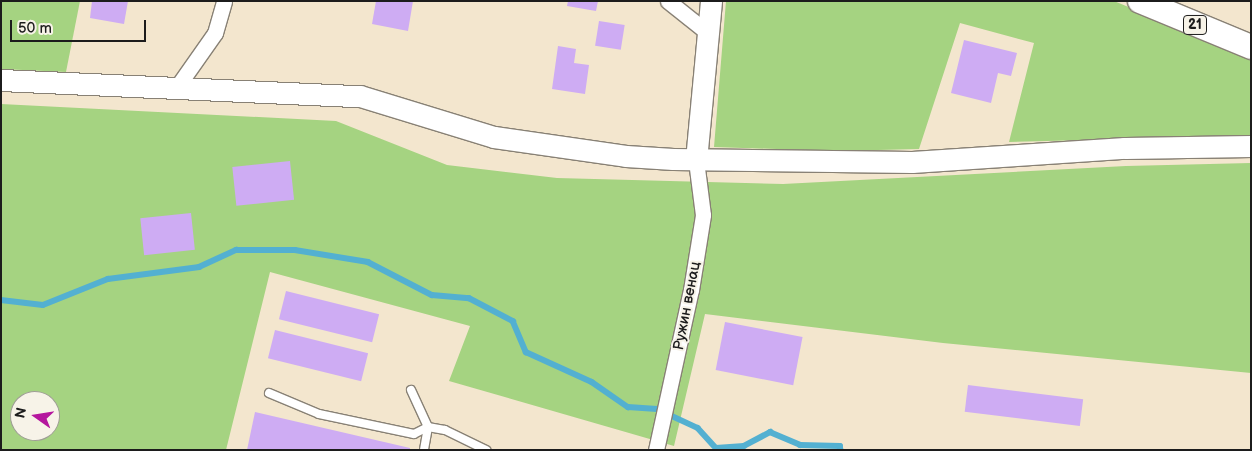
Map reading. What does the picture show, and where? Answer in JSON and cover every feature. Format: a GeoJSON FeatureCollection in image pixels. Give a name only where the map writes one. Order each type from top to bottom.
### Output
{"type":"FeatureCollection","features":[{"type":"Feature","properties":{"kind":"main road"},"geometry":{"type":"LineString","coordinates":[[696,160],[711,1]]}},
{"type":"Feature","properties":{"kind":"main road","name":"21"},"geometry":{"type":"LineString","coordinates":[[1140,1],[1251,47]]}},
{"type":"Feature","properties":{"kind":"main road"},"geometry":{"type":"LineString","coordinates":[[1,80],[360,96],[494,137],[626,156],[696,160],[912,162],[1125,148],[1251,146]]}},
{"type":"Feature","properties":{"kind":"street"},"geometry":{"type":"LineString","coordinates":[[177,87],[215,33],[224,1]]}},
{"type":"Feature","properties":{"kind":"street"},"geometry":{"type":"LineString","coordinates":[[668,1],[707,32]]}},
{"type":"Feature","properties":{"kind":"street","name":"Ружин венац"},"geometry":{"type":"LineString","coordinates":[[656,450],[691,290],[703,215],[696,160]]}},
{"type":"Feature","properties":{"kind":"lane"},"geometry":{"type":"LineString","coordinates":[[411,390],[428,427],[424,450]]}},
{"type":"Feature","properties":{"kind":"lane"},"geometry":{"type":"LineString","coordinates":[[269,393],[319,414],[414,434],[428,427],[445,430],[486,450]]}},
{"type":"Feature","properties":{"kind":"green space"},"geometry":{"type":"Polygon","coordinates":[[[1,1],[80,1],[66,72],[1,69],[1,1]]]}},
{"type":"Feature","properties":{"kind":"green space"},"geometry":{"type":"Polygon","coordinates":[[[726,1],[1114,1],[1251,58],[1251,136],[1009,142],[1034,43],[960,23],[919,149],[837,151],[714,147],[726,1]]]}},
{"type":"Feature","properties":{"kind":"green space"},"geometry":{"type":"Polygon","coordinates":[[[1,104],[336,121],[447,165],[557,178],[783,184],[1126,166],[1251,163],[1251,373],[943,343],[705,314],[674,446],[449,381],[470,326],[270,272],[226,450],[1,450],[1,104]]]}},
{"type":"Feature","properties":{"kind":"building"},"geometry":{"type":"Polygon","coordinates":[[[92,1],[128,1],[124,24],[90,18],[92,1]]]}},
{"type":"Feature","properties":{"kind":"building"},"geometry":{"type":"Polygon","coordinates":[[[376,1],[413,1],[408,31],[372,24],[376,1]]]}},
{"type":"Feature","properties":{"kind":"building"},"geometry":{"type":"Polygon","coordinates":[[[568,1],[598,1],[596,11],[567,6],[568,1]]]}},
{"type":"Feature","properties":{"kind":"building"},"geometry":{"type":"Polygon","coordinates":[[[599,21],[625,25],[621,50],[595,46],[599,21]]]}},
{"type":"Feature","properties":{"kind":"building"},"geometry":{"type":"Polygon","coordinates":[[[964,40],[1017,53],[1011,76],[998,73],[991,103],[951,93],[964,40]]]}},
{"type":"Feature","properties":{"kind":"building"},"geometry":{"type":"Polygon","coordinates":[[[558,46],[576,49],[574,63],[589,65],[585,94],[552,89],[558,46]]]}},
{"type":"Feature","properties":{"kind":"building"},"geometry":{"type":"Polygon","coordinates":[[[290,161],[294,200],[236,206],[232,167],[290,161]]]}},
{"type":"Feature","properties":{"kind":"building"},"geometry":{"type":"Polygon","coordinates":[[[191,213],[195,250],[144,255],[140,218],[191,213]]]}},
{"type":"Feature","properties":{"kind":"building"},"geometry":{"type":"Polygon","coordinates":[[[286,291],[379,314],[372,342],[279,319],[286,291]]]}},
{"type":"Feature","properties":{"kind":"building"},"geometry":{"type":"Polygon","coordinates":[[[725,322],[803,337],[793,385],[716,370],[725,322]]]}},
{"type":"Feature","properties":{"kind":"building"},"geometry":{"type":"Polygon","coordinates":[[[275,330],[368,353],[361,381],[268,358],[275,330]]]}},
{"type":"Feature","properties":{"kind":"building"},"geometry":{"type":"Polygon","coordinates":[[[968,385],[1083,399],[1080,426],[965,412],[968,385]]]}},
{"type":"Feature","properties":{"kind":"building"},"geometry":{"type":"Polygon","coordinates":[[[255,412],[410,448],[410,450],[247,450],[255,412]]]}},
{"type":"Feature","properties":{"kind":"waterway"},"geometry":{"type":"LineString","coordinates":[[1,300],[43,305],[108,279],[199,267],[236,250],[295,250],[368,262],[432,295],[469,298],[513,321],[526,352],[592,382],[628,407],[657,409],[698,428],[716,448],[744,446],[770,432],[800,445],[840,446],[841,450]]}}]}
